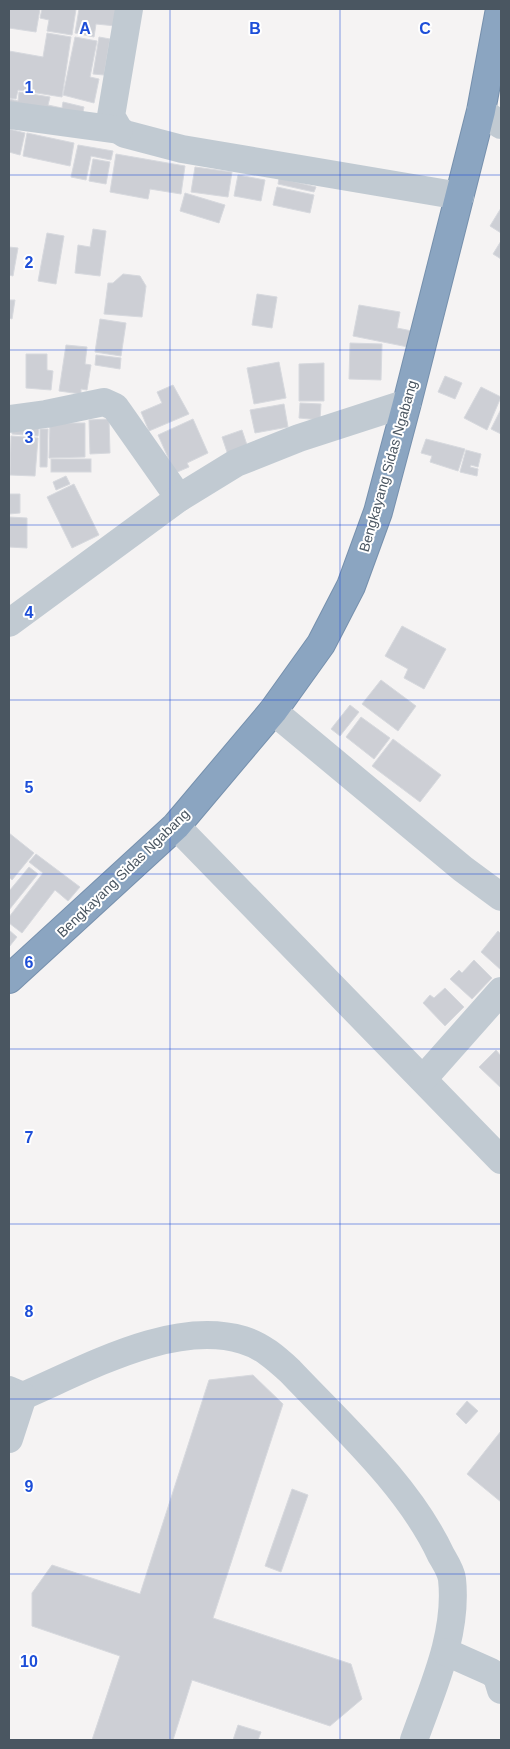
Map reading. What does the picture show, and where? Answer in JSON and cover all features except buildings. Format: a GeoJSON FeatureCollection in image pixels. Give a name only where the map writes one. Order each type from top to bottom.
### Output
{"type":"FeatureCollection","features":[{"type":"Feature","properties":{"kind":"highway","name":"Bengkayang Sidas Ngabang"},"geometry":{"type":"LineString","coordinates":[[9,979],[176,826],[273,711],[321,644],[351,586],[378,512],[460,196],[491,118],[500,9]]}},
{"type":"Feature","properties":{"kind":"street"},"geometry":{"type":"LineString","coordinates":[[119,130],[111,116],[129,9]]}},
{"type":"Feature","properties":{"kind":"street"},"geometry":{"type":"LineString","coordinates":[[9,115],[119,130],[130,136],[182,149],[460,196]]}},
{"type":"Feature","properties":{"kind":"street"},"geometry":{"type":"LineString","coordinates":[[9,419],[46,414],[94,403],[109,404],[120,414],[179,498]]}},
{"type":"Feature","properties":{"kind":"street"},"geometry":{"type":"LineString","coordinates":[[9,623],[179,498],[236,463],[298,438],[407,403]]}},
{"type":"Feature","properties":{"kind":"street"},"geometry":{"type":"LineString","coordinates":[[273,711],[463,869],[501,897]]}},
{"type":"Feature","properties":{"kind":"street"},"geometry":{"type":"LineString","coordinates":[[176,826],[501,1160]]}},
{"type":"Feature","properties":{"kind":"street"},"geometry":{"type":"LineString","coordinates":[[423,1079],[501,991]]}},
{"type":"Feature","properties":{"kind":"street"},"geometry":{"type":"LineString","coordinates":[[9,1438],[16,1393],[131,1350],[169,1340],[214,1334],[244,1340],[267,1351],[290,1371],[388,1476],[415,1508],[434,1540],[452,1577],[452,1604],[446,1652],[414,1740]]}},
{"type":"Feature","properties":{"kind":"street"},"geometry":{"type":"LineString","coordinates":[[446,1652],[491,1672],[497,1677],[501,1690]]}}]}
